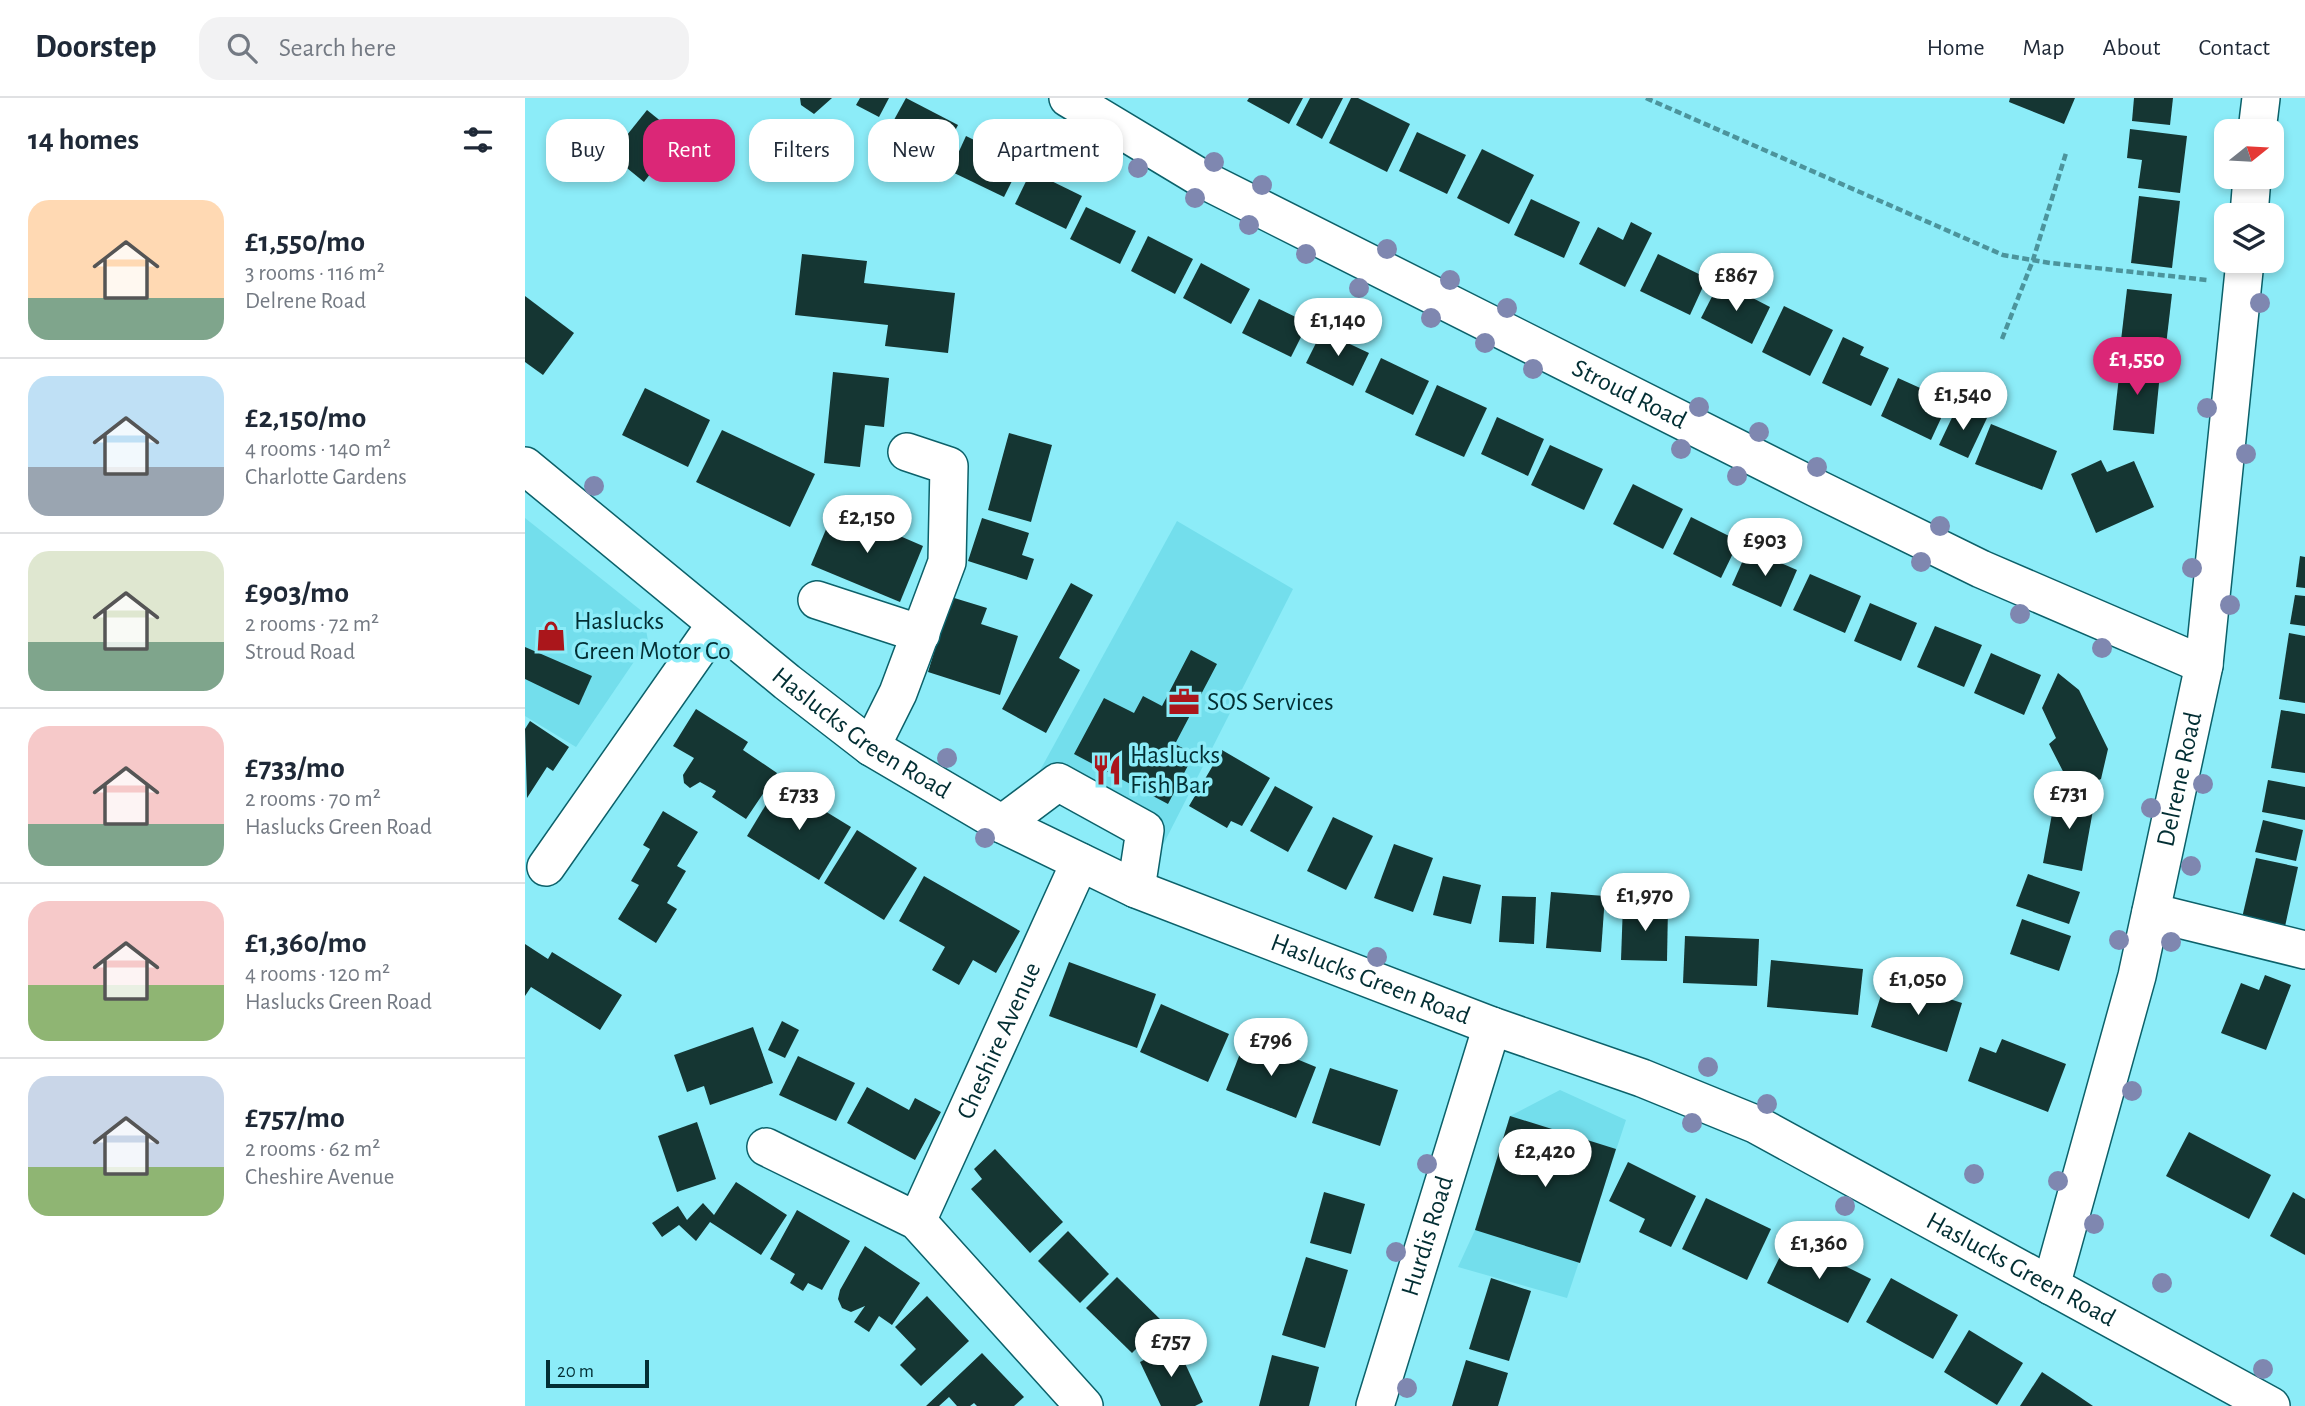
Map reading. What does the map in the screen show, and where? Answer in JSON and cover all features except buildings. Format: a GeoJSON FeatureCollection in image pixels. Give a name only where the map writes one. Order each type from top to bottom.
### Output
{"type":"FeatureCollection","features":[{"type":"Feature","properties":{"kind":"street","name":"Stroud Road"},"geometry":{"type":"LineString","coordinates":[[1068,98],[1206,181],[1815,488],[1981,569],[2204,665]]}},
{"type":"Feature","properties":{"kind":"street"},"geometry":{"type":"LineString","coordinates":[[2258,119],[2261,98]]}},
{"type":"Feature","properties":{"kind":"street","name":"Delrene Road"},"geometry":{"type":"LineString","coordinates":[[2051,1286],[2137,976],[2204,665],[2244,273]]}},
{"type":"Feature","properties":{"kind":"street"},"geometry":{"type":"LineString","coordinates":[[871,747],[898,693],[947,562],[949,466],[907,452]]}},
{"type":"Feature","properties":{"kind":"street","name":"Haslucks Green Road"},"geometry":{"type":"LineString","coordinates":[[525,466],[716,624],[871,747],[1002,824],[1136,889],[1492,1027],[1642,1078],[1755,1124],[2271,1406]]}},
{"type":"Feature","properties":{"kind":"street"},"geometry":{"type":"LineString","coordinates":[[817,600],[921,635]]}},
{"type":"Feature","properties":{"kind":"street"},"geometry":{"type":"LineString","coordinates":[[546,867],[716,624]]}},
{"type":"Feature","properties":{"kind":"street"},"geometry":{"type":"LineString","coordinates":[[1002,824],[1058,782],[1145,830],[1136,889]]}},
{"type":"Feature","properties":{"kind":"street","name":"Cheshire Avenue"},"geometry":{"type":"LineString","coordinates":[[917,1222],[1080,862]]}},
{"type":"Feature","properties":{"kind":"street"},"geometry":{"type":"LineString","coordinates":[[2151,912],[2305,950]]}},
{"type":"Feature","properties":{"kind":"street","name":"Hurdis Road"},"geometry":{"type":"LineString","coordinates":[[1375,1406],[1492,1027]]}},
{"type":"Feature","properties":{"kind":"street"},"geometry":{"type":"LineString","coordinates":[[766,1147],[917,1222],[1084,1406]]}},
{"type":"Feature","properties":{"kind":"path"},"geometry":{"type":"LineString","coordinates":[[1646,98],[2003,255],[2033,260],[2214,270]]}},
{"type":"Feature","properties":{"kind":"path"},"geometry":{"type":"LineString","coordinates":[[2002,339],[2033,260],[2066,153]]}},
{"type":"Feature","properties":{"kind":"shaded area"},"geometry":{"type":"Polygon","coordinates":[[[525,518],[643,612],[648,641],[576,747],[525,716],[525,518]]]}},
{"type":"Feature","properties":{"kind":"shaded area"},"geometry":{"type":"Polygon","coordinates":[[[1177,521],[1293,589],[1163,845],[1032,785],[1177,521]]]}},
{"type":"Feature","properties":{"kind":"shaded area"},"geometry":{"type":"Polygon","coordinates":[[[1560,1090],[1626,1120],[1567,1298],[1458,1267],[1475,1230],[1510,1116],[1560,1090]]]}},
{"type":"Feature","properties":{"kind":"place","name":"Haslucks Green Motor Co"},"geometry":{"type":"Point","coordinates":[551,636]}},
{"type":"Feature","properties":{"kind":"place","name":"SOS Services"},"geometry":{"type":"Point","coordinates":[1184,702]}},
{"type":"Feature","properties":{"kind":"place","name":"Haslucks Fish Bar"},"geometry":{"type":"Point","coordinates":[1107,770]}}]}
